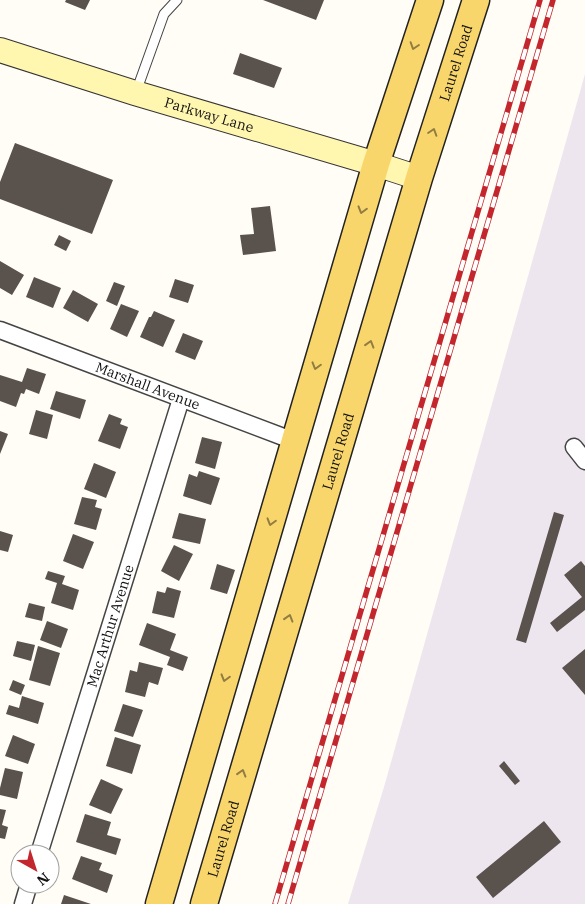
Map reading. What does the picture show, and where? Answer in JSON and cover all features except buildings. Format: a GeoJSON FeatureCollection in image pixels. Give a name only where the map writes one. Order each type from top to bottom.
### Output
{"type":"FeatureCollection","features":[{"type":"Feature","properties":{"kind":"main road"},"geometry":{"type":"LineString","coordinates":[[159,904],[376,164],[430,0]]}},
{"type":"Feature","properties":{"kind":"main road","name":"Laurel Road"},"geometry":{"type":"LineString","coordinates":[[204,904],[419,178],[476,0]]}},
{"type":"Feature","properties":{"kind":"main road","name":"Parkway Lane"},"geometry":{"type":"LineString","coordinates":[[0,50],[135,93],[419,178]]}},
{"type":"Feature","properties":{"kind":"street","name":"Marshall Avenue"},"geometry":{"type":"LineString","coordinates":[[2,334],[294,441]]}},
{"type":"Feature","properties":{"kind":"street","name":"Mac Arthur Avenue"},"geometry":{"type":"LineString","coordinates":[[42,844],[181,399]]}},
{"type":"Feature","properties":{"kind":"street"},"geometry":{"type":"LineString","coordinates":[[574,448],[585,461]]}},
{"type":"Feature","properties":{"kind":"lane"},"geometry":{"type":"LineString","coordinates":[[135,93],[164,14],[177,0]]}},
{"type":"Feature","properties":{"kind":"shaded area"},"geometry":{"type":"Polygon","coordinates":[[[585,74],[585,904],[348,904],[384,787],[585,74]]]}},
{"type":"Feature","properties":{"kind":"railway"},"geometry":{"type":"LineString","coordinates":[[275,904],[540,0]]}},
{"type":"Feature","properties":{"kind":"railway"},"geometry":{"type":"LineString","coordinates":[[288,904],[553,0]]}}]}
